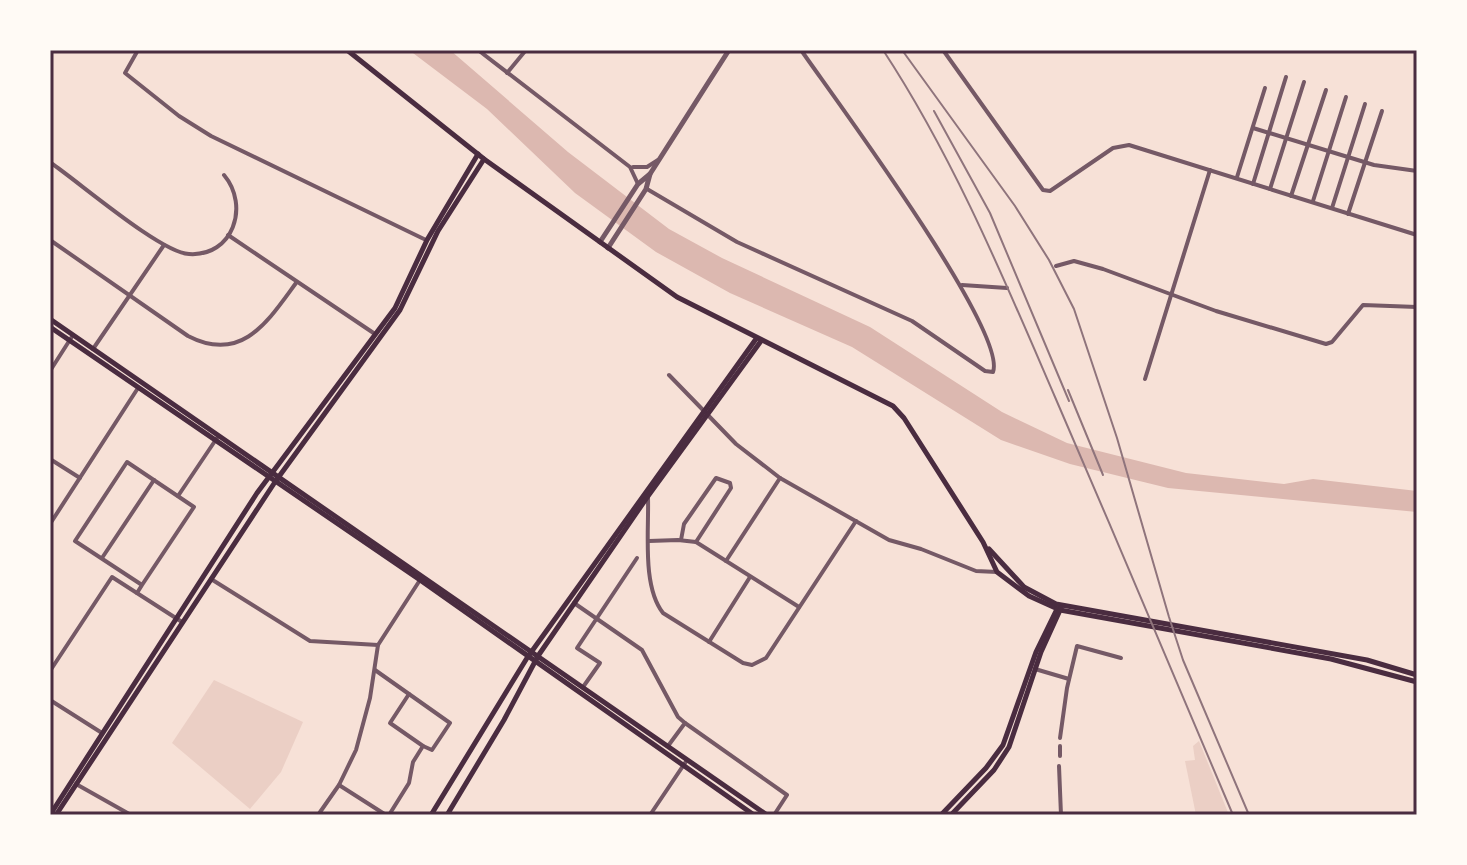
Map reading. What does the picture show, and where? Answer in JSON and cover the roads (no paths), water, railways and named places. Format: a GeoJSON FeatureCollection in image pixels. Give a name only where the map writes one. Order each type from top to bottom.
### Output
{"type":"FeatureCollection","features":[{"type":"Feature","properties":{"kind":"main road"},"geometry":{"type":"LineString","coordinates":[[347,50],[484,159],[685,302],[893,406],[983,542],[997,572],[1029,596],[1060,607],[1317,656],[1417,682]]}},
{"type":"Feature","properties":{"kind":"main road"},"geometry":{"type":"LineString","coordinates":[[50,815],[274,477],[406,299],[430,242],[478,154]]}},
{"type":"Feature","properties":{"kind":"main road"},"geometry":{"type":"LineString","coordinates":[[430,242],[484,159]]}},
{"type":"Feature","properties":{"kind":"main road"},"geometry":{"type":"LineString","coordinates":[[50,319],[140,386],[534,656],[754,815]]}},
{"type":"Feature","properties":{"kind":"main road"},"geometry":{"type":"LineString","coordinates":[[50,327],[72,338]]}},
{"type":"Feature","properties":{"kind":"main road"},"geometry":{"type":"LineString","coordinates":[[447,815],[504,720],[534,656],[759,340]]}},
{"type":"Feature","properties":{"kind":"main road"},"geometry":{"type":"LineString","coordinates":[[431,815],[527,658],[534,656],[574,603],[705,413]]}},
{"type":"Feature","properties":{"kind":"main road"},"geometry":{"type":"LineString","coordinates":[[179,620],[210,579],[274,477]]}},
{"type":"Feature","properties":{"kind":"main road"},"geometry":{"type":"LineString","coordinates":[[983,542],[1024,587],[1060,607],[1367,660],[1417,675]]}},
{"type":"Feature","properties":{"kind":"main road"},"geometry":{"type":"LineString","coordinates":[[422,578],[527,658]]}},
{"type":"Feature","properties":{"kind":"main road"},"geometry":{"type":"LineString","coordinates":[[951,815],[1004,756],[1014,738],[1035,669],[1060,607]]}},
{"type":"Feature","properties":{"kind":"main road"},"geometry":{"type":"LineString","coordinates":[[941,815],[986,768],[1003,745],[1036,652],[1060,607]]}},
{"type":"Feature","properties":{"kind":"main road"},"geometry":{"type":"LineString","coordinates":[[534,656],[668,746],[685,763],[767,815]]}},
{"type":"Feature","properties":{"kind":"main road"},"geometry":{"type":"LineString","coordinates":[[56,815],[104,735]]}},
{"type":"Feature","properties":{"kind":"street"},"geometry":{"type":"LineString","coordinates":[[138,50],[126,66],[125,73],[179,116],[211,136],[430,242]]}},
{"type":"Feature","properties":{"kind":"street"},"geometry":{"type":"LineString","coordinates":[[478,50],[630,167],[638,184]]}},
{"type":"Feature","properties":{"kind":"street"},"geometry":{"type":"LineString","coordinates":[[507,73],[526,50]]}},
{"type":"Feature","properties":{"kind":"street"},"geometry":{"type":"LineString","coordinates":[[608,248],[646,189],[659,158],[729,50]]}},
{"type":"Feature","properties":{"kind":"street"},"geometry":{"type":"LineString","coordinates":[[646,189],[737,242],[912,321],[991,373],[995,367],[993,357],[962,285],[801,50]]}},
{"type":"Feature","properties":{"kind":"street"},"geometry":{"type":"LineString","coordinates":[[943,50],[1043,190],[1050,191],[1113,148],[1129,145],[1417,235]]}},
{"type":"Feature","properties":{"kind":"street"},"geometry":{"type":"LineString","coordinates":[[1253,184],[1286,77]]}},
{"type":"Feature","properties":{"kind":"street"},"geometry":{"type":"LineString","coordinates":[[1270,189],[1304,82]]}},
{"type":"Feature","properties":{"kind":"street"},"geometry":{"type":"LineString","coordinates":[[1236,178],[1265,88]]}},
{"type":"Feature","properties":{"kind":"street"},"geometry":{"type":"LineString","coordinates":[[1291,196],[1326,90]]}},
{"type":"Feature","properties":{"kind":"street"},"geometry":{"type":"LineString","coordinates":[[1312,202],[1346,97]]}},
{"type":"Feature","properties":{"kind":"street"},"geometry":{"type":"LineString","coordinates":[[1332,209],[1365,104]]}},
{"type":"Feature","properties":{"kind":"street"},"geometry":{"type":"LineString","coordinates":[[1348,214],[1382,111]]}},
{"type":"Feature","properties":{"kind":"street"},"geometry":{"type":"LineString","coordinates":[[1253,128],[1365,162],[1417,171]]}},
{"type":"Feature","properties":{"kind":"street"},"geometry":{"type":"LineString","coordinates":[[630,167],[647,167],[659,158]]}},
{"type":"Feature","properties":{"kind":"street"},"geometry":{"type":"LineString","coordinates":[[50,159],[74,181],[177,253],[198,254],[212,250],[228,235],[237,207],[232,185],[224,175]]}},
{"type":"Feature","properties":{"kind":"street"},"geometry":{"type":"LineString","coordinates":[[1145,379],[1210,170]]}},
{"type":"Feature","properties":{"kind":"street"},"geometry":{"type":"LineString","coordinates":[[600,242],[638,184],[650,174]]}},
{"type":"Feature","properties":{"kind":"street"},"geometry":{"type":"LineString","coordinates":[[228,235],[378,336]]}},
{"type":"Feature","properties":{"kind":"street"},"geometry":{"type":"LineString","coordinates":[[50,240],[188,336],[211,345],[236,343],[260,330],[296,283]]}},
{"type":"Feature","properties":{"kind":"street"},"geometry":{"type":"LineString","coordinates":[[92,352],[164,245]]}},
{"type":"Feature","properties":{"kind":"street"},"geometry":{"type":"LineString","coordinates":[[1056,266],[1074,261],[1127,276],[1216,311],[1326,344],[1332,342],[1363,305],[1417,307]]}},
{"type":"Feature","properties":{"kind":"street"},"geometry":{"type":"LineString","coordinates":[[962,285],[1007,288]]}},
{"type":"Feature","properties":{"kind":"street"},"geometry":{"type":"LineString","coordinates":[[50,371],[72,338]]}},
{"type":"Feature","properties":{"kind":"street"},"geometry":{"type":"LineString","coordinates":[[669,375],[736,444],[780,478],[889,540],[976,571],[997,572]]}},
{"type":"Feature","properties":{"kind":"street"},"geometry":{"type":"LineString","coordinates":[[50,524],[140,386]]}},
{"type":"Feature","properties":{"kind":"street"},"geometry":{"type":"LineString","coordinates":[[178,496],[216,438]]}},
{"type":"Feature","properties":{"kind":"street"},"geometry":{"type":"LineString","coordinates":[[50,459],[80,478]]}},
{"type":"Feature","properties":{"kind":"street"},"geometry":{"type":"LineString","coordinates":[[137,593],[194,507],[127,462],[75,541],[142,585]]}},
{"type":"Feature","properties":{"kind":"street"},"geometry":{"type":"LineString","coordinates":[[681,540],[684,524],[719,477],[730,483],[731,488],[696,542]]}},
{"type":"Feature","properties":{"kind":"street"},"geometry":{"type":"LineString","coordinates":[[726,561],[780,478]]}},
{"type":"Feature","properties":{"kind":"street"},"geometry":{"type":"LineString","coordinates":[[101,558],[154,480]]}},
{"type":"Feature","properties":{"kind":"street"},"geometry":{"type":"LineString","coordinates":[[648,496],[651,591],[656,604],[663,613],[743,663],[752,665],[760,663],[856,521]]}},
{"type":"Feature","properties":{"kind":"street"},"geometry":{"type":"LineString","coordinates":[[649,541],[696,542],[799,607]]}},
{"type":"Feature","properties":{"kind":"street"},"geometry":{"type":"LineString","coordinates":[[583,687],[600,663],[577,648],[637,558]]}},
{"type":"Feature","properties":{"kind":"street"},"geometry":{"type":"LineString","coordinates":[[50,671],[112,577],[179,620]]}},
{"type":"Feature","properties":{"kind":"street"},"geometry":{"type":"LineString","coordinates":[[709,642],[750,577]]}},
{"type":"Feature","properties":{"kind":"street"},"geometry":{"type":"LineString","coordinates":[[319,815],[339,785],[356,750],[378,645],[422,578]]}},
{"type":"Feature","properties":{"kind":"street"},"geometry":{"type":"LineString","coordinates":[[210,579],[310,641],[378,645]]}},
{"type":"Feature","properties":{"kind":"street"},"geometry":{"type":"LineString","coordinates":[[574,603],[642,650],[678,717],[787,795],[774,815]]}},
{"type":"Feature","properties":{"kind":"street"},"geometry":{"type":"LineString","coordinates":[[1060,738],[1077,646],[1121,658]]}},
{"type":"Feature","properties":{"kind":"street"},"geometry":{"type":"LineString","coordinates":[[374,669],[450,723],[432,750],[390,723],[409,694]]}},
{"type":"Feature","properties":{"kind":"street"},"geometry":{"type":"LineString","coordinates":[[1035,669],[1069,679]]}},
{"type":"Feature","properties":{"kind":"street"},"geometry":{"type":"LineString","coordinates":[[50,700],[104,735]]}},
{"type":"Feature","properties":{"kind":"street"},"geometry":{"type":"LineString","coordinates":[[668,746],[685,723]]}},
{"type":"Feature","properties":{"kind":"street"},"geometry":{"type":"LineString","coordinates":[[339,785],[387,815],[409,783],[413,762],[423,746]]}},
{"type":"Feature","properties":{"kind":"street"},"geometry":{"type":"LineString","coordinates":[[1060,746],[1060,756]]}},
{"type":"Feature","properties":{"kind":"street"},"geometry":{"type":"LineString","coordinates":[[650,815],[685,763]]}},
{"type":"Feature","properties":{"kind":"street"},"geometry":{"type":"LineString","coordinates":[[1059,766],[1061,815]]}},
{"type":"Feature","properties":{"kind":"street"},"geometry":{"type":"LineString","coordinates":[[76,784],[131,815]]}},
{"type":"Feature","properties":{"kind":"railway"},"geometry":{"type":"LineString","coordinates":[[883,50],[933,133],[997,264],[1233,815]]}},
{"type":"Feature","properties":{"kind":"railway"},"geometry":{"type":"LineString","coordinates":[[902,50],[1015,206],[1049,260],[1074,309],[1117,438],[1183,660],[1249,815]]}},
{"type":"Feature","properties":{"kind":"railway"},"geometry":{"type":"LineString","coordinates":[[934,111],[990,213],[1069,401]]}},
{"type":"Feature","properties":{"kind":"railway"},"geometry":{"type":"LineString","coordinates":[[1068,390],[1103,475]]}}]}
